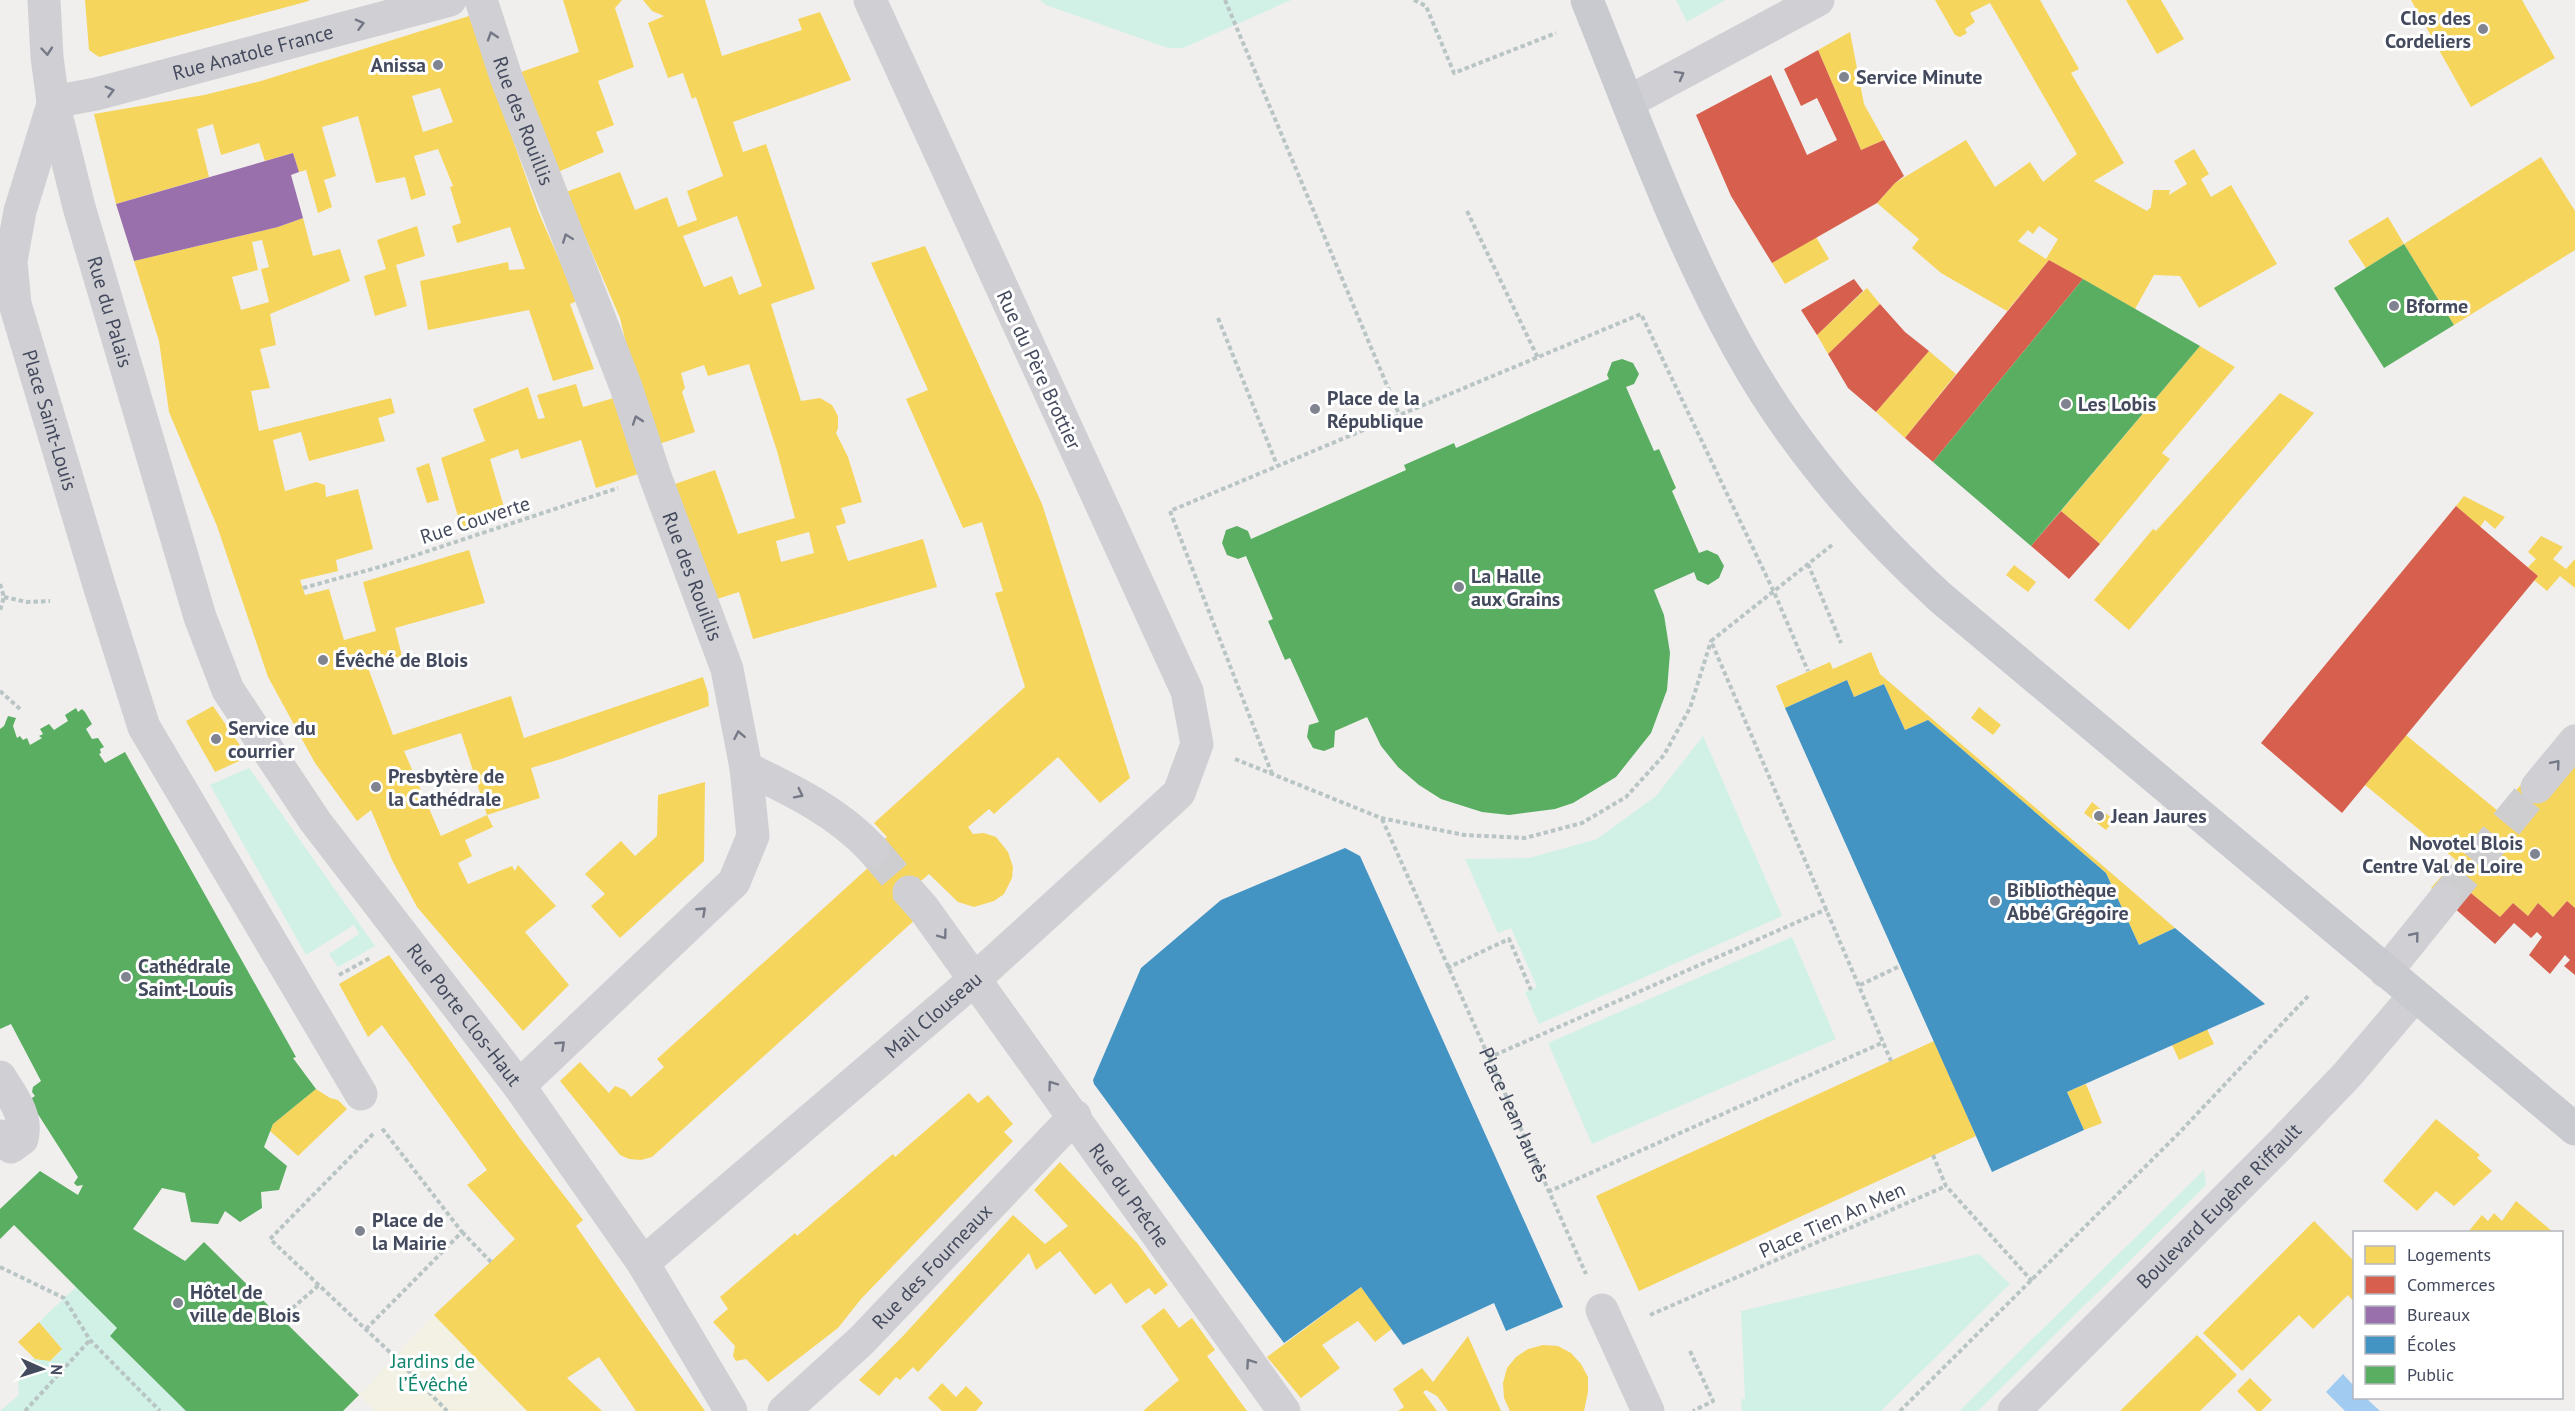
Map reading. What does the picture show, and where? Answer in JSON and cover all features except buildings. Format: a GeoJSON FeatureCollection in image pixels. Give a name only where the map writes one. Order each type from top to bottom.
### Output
{"type":"FeatureCollection","features":[{"type":"Feature","properties":{"kind":"main road"},"geometry":{"type":"LineString","coordinates":[[1587,0],[1704,281],[1740,350],[1817,468],[1900,560],[1941,598],[2575,1129]]}},
{"type":"Feature","properties":{"kind":"street","name":"Rue du Palais"},"geometry":{"type":"LineString","coordinates":[[44,0],[47,57],[53,102],[80,207],[200,617]]}},
{"type":"Feature","properties":{"kind":"street","name":"Rue Anatole France"},"geometry":{"type":"LineString","coordinates":[[53,102],[96,94],[450,0]]}},
{"type":"Feature","properties":{"kind":"street","name":"Rue des Rouillis"},"geometry":{"type":"LineString","coordinates":[[481,0],[506,77],[626,387],[655,476],[727,669],[746,768],[753,836],[734,882],[519,1086]]}},
{"type":"Feature","properties":{"kind":"street","name":"Rue du Père Brottier"},"geometry":{"type":"LineString","coordinates":[[870,0],[1187,690],[1197,744]]}},
{"type":"Feature","properties":{"kind":"street"},"geometry":{"type":"LineString","coordinates":[[1628,102],[1818,0]]}},
{"type":"Feature","properties":{"kind":"street","name":"Place Saint-Louis"},"geometry":{"type":"LineString","coordinates":[[53,102],[10,209],[15,304],[99,585],[147,733],[361,1094]]}},
{"type":"Feature","properties":{"kind":"street","name":"Rue Porte Clos-Haut"},"geometry":{"type":"LineString","coordinates":[[200,617],[228,690],[315,821],[519,1086],[643,1263],[731,1411]]}},
{"type":"Feature","properties":{"kind":"street"},"geometry":{"type":"LineString","coordinates":[[2537,786],[2575,741]]}},
{"type":"Feature","properties":{"kind":"street","name":"Mail Clouseau"},"geometry":{"type":"LineString","coordinates":[[643,1263],[975,980],[1179,793],[1197,744]]}},
{"type":"Feature","properties":{"kind":"street"},"geometry":{"type":"LineString","coordinates":[[746,768],[804,796],[858,833],[873,850]]}},
{"type":"Feature","properties":{"kind":"street","name":"Rue du Prêche"},"geometry":{"type":"LineString","coordinates":[[909,892],[1075,1116],[1284,1411]]}},
{"type":"Feature","properties":{"kind":"street"},"geometry":{"type":"LineString","coordinates":[[2386,972],[2444,900]]}},
{"type":"Feature","properties":{"kind":"street","name":"Boulevard Eugène Riffault"},"geometry":{"type":"LineString","coordinates":[[2014,1411],[2348,1075],[2415,995]]}},
{"type":"Feature","properties":{"kind":"street"},"geometry":{"type":"LineString","coordinates":[[0,1077],[21,1110],[25,1126],[22,1139],[5,1142]]}},
{"type":"Feature","properties":{"kind":"street","name":"Rue des Fourneaux"},"geometry":{"type":"LineString","coordinates":[[784,1411],[862,1340],[1075,1116]]}},
{"type":"Feature","properties":{"kind":"street"},"geometry":{"type":"LineString","coordinates":[[1607,1321],[1648,1411]]}},
{"type":"Feature","properties":{"kind":"path"},"geometry":{"type":"LineString","coordinates":[[1225,0],[1399,414]]}},
{"type":"Feature","properties":{"kind":"path"},"geometry":{"type":"LineString","coordinates":[[1414,0],[1426,6],[1455,73],[1556,32]]}},
{"type":"Feature","properties":{"kind":"path"},"geometry":{"type":"LineString","coordinates":[[1467,211],[1538,358]]}},
{"type":"Feature","properties":{"kind":"path"},"geometry":{"type":"LineString","coordinates":[[1272,774],[1170,511],[1641,314],[1774,592],[1808,672]]}},
{"type":"Feature","properties":{"kind":"path"},"geometry":{"type":"LineString","coordinates":[[1218,318],[1277,465]]}},
{"type":"Feature","properties":{"kind":"path","name":"Rue Couverte"},"geometry":{"type":"LineString","coordinates":[[303,588],[440,548],[655,476]]}},
{"type":"Feature","properties":{"kind":"path"},"geometry":{"type":"LineString","coordinates":[[1197,744],[1381,818],[1464,835],[1525,838],[1582,823],[1626,797],[1664,755],[1690,708],[1711,641],[1835,542]]}},
{"type":"Feature","properties":{"kind":"path"},"geometry":{"type":"LineString","coordinates":[[1809,564],[1841,643]]}},
{"type":"Feature","properties":{"kind":"path"},"geometry":{"type":"LineString","coordinates":[[0,584],[4,597],[0,610]]}},
{"type":"Feature","properties":{"kind":"path"},"geometry":{"type":"LineString","coordinates":[[4,597],[27,602],[50,601]]}},
{"type":"Feature","properties":{"kind":"path"},"geometry":{"type":"LineString","coordinates":[[1711,641],[1891,1061]]}},
{"type":"Feature","properties":{"kind":"path"},"geometry":{"type":"LineString","coordinates":[[0,691],[20,709]]}},
{"type":"Feature","properties":{"kind":"path","name":"Place Jean Jaurès"},"geometry":{"type":"LineString","coordinates":[[1381,818],[1607,1321]]}},
{"type":"Feature","properties":{"kind":"path"},"geometry":{"type":"LineString","coordinates":[[1488,1058],[1827,909]]}},
{"type":"Feature","properties":{"kind":"path"},"geometry":{"type":"LineString","coordinates":[[1447,968],[1509,939],[1531,990]]}},
{"type":"Feature","properties":{"kind":"path"},"geometry":{"type":"LineString","coordinates":[[336,976],[380,953]]}},
{"type":"Feature","properties":{"kind":"path"},"geometry":{"type":"LineString","coordinates":[[1860,985],[1900,966]]}},
{"type":"Feature","properties":{"kind":"path"},"geometry":{"type":"LineString","coordinates":[[1900,1411],[2178,1134],[2310,994]]}},
{"type":"Feature","properties":{"kind":"path"},"geometry":{"type":"LineString","coordinates":[[1548,1192],[1884,1042]]}},
{"type":"Feature","properties":{"kind":"path"},"geometry":{"type":"LineString","coordinates":[[361,1094],[381,1126],[462,1232],[491,1262]]}},
{"type":"Feature","properties":{"kind":"path"},"geometry":{"type":"LineString","coordinates":[[381,1126],[270,1239],[366,1329],[447,1411]]}},
{"type":"Feature","properties":{"kind":"path"},"geometry":{"type":"LineString","coordinates":[[1933,1155],[1946,1186],[2032,1281]]}},
{"type":"Feature","properties":{"kind":"path","name":"Place Tien An Men"},"geometry":{"type":"LineString","coordinates":[[1607,1321],[1946,1186]]}},
{"type":"Feature","properties":{"kind":"path"},"geometry":{"type":"LineString","coordinates":[[366,1329],[462,1232]]}},
{"type":"Feature","properties":{"kind":"path"},"geometry":{"type":"LineString","coordinates":[[0,1267],[64,1298],[90,1340],[160,1411]]}},
{"type":"Feature","properties":{"kind":"path"},"geometry":{"type":"LineString","coordinates":[[281,1318],[320,1285]]}},
{"type":"Feature","properties":{"kind":"path"},"geometry":{"type":"LineString","coordinates":[[25,1411],[90,1340]]}},
{"type":"Feature","properties":{"kind":"path"},"geometry":{"type":"LineString","coordinates":[[1690,1351],[1713,1401],[1693,1411]]}},
{"type":"Feature","properties":{"kind":"green space"},"geometry":{"type":"Polygon","coordinates":[[[1040,0],[1291,0],[1183,48],[1168,48],[1046,5],[1040,0]]]}},
{"type":"Feature","properties":{"kind":"green space"},"geometry":{"type":"Polygon","coordinates":[[[1676,0],[1725,0],[1687,22],[1676,0]]]}},
{"type":"Feature","properties":{"kind":"green space"},"geometry":{"type":"Polygon","coordinates":[[[1703,736],[1782,916],[1539,1024],[1525,992],[1537,987],[1511,928],[1498,933],[1465,859],[1529,858],[1597,839],[1656,796],[1703,736]]]}},
{"type":"Feature","properties":{"kind":"green space"},"geometry":{"type":"Polygon","coordinates":[[[249,768],[375,946],[338,967],[329,954],[359,934],[354,925],[306,955],[210,785],[249,768]]]}},
{"type":"Feature","properties":{"kind":"green space"},"geometry":{"type":"Polygon","coordinates":[[[1792,937],[1836,1039],[1592,1144],[1548,1043],[1792,937]]]}},
{"type":"Feature","properties":{"kind":"green space"},"geometry":{"type":"Polygon","coordinates":[[[2204,1170],[2206,1185],[1978,1411],[1959,1411],[2204,1170]]]}},
{"type":"Feature","properties":{"kind":"green space"},"geometry":{"type":"Polygon","coordinates":[[[1979,1254],[2010,1284],[1881,1411],[1742,1411],[1741,1400],[1745,1398],[1741,1311],[1979,1254]]]}},
{"type":"Feature","properties":{"kind":"green space"},"geometry":{"type":"Polygon","coordinates":[[[76,1287],[117,1328],[110,1336],[186,1411],[0,1411],[19,1395],[19,1379],[28,1362],[34,1359],[50,1361],[62,1349],[39,1322],[76,1287]]]}},
{"type":"Feature","properties":{"kind":"sand","name":"Jardins de l’Évêché"},"geometry":{"type":"Polygon","coordinates":[[[434,1315],[527,1411],[375,1411],[359,1395],[434,1315]]]}},
{"type":"Feature","properties":{"kind":"water"},"geometry":{"type":"Polygon","coordinates":[[[2343,1374],[2353,1385],[2353,1399],[2367,1399],[2380,1411],[2345,1411],[2326,1392],[2343,1374]]]}},
{"type":"Feature","properties":{"kind":"tunnel"},"geometry":{"type":"LineString","coordinates":[[2444,900],[2537,787]]}},
{"type":"Feature","properties":{"kind":"tunnel"},"geometry":{"type":"LineString","coordinates":[[873,850],[909,892]]}},
{"type":"Feature","properties":{"kind":"place","name":"Clos des Cordeliers"},"geometry":{"type":"Point","coordinates":[2483,29]}},
{"type":"Feature","properties":{"kind":"place","name":"Anissa"},"geometry":{"type":"Point","coordinates":[438,65]}},
{"type":"Feature","properties":{"kind":"place","name":"Service Minute"},"geometry":{"type":"Point","coordinates":[1844,77]}},
{"type":"Feature","properties":{"kind":"place","name":"Bforme"},"geometry":{"type":"Point","coordinates":[2394,306]}},
{"type":"Feature","properties":{"kind":"place","name":"Les Lobis"},"geometry":{"type":"Point","coordinates":[2066,404]}},
{"type":"Feature","properties":{"kind":"place","name":"Place de la République"},"geometry":{"type":"Point","coordinates":[1315,409]}},
{"type":"Feature","properties":{"kind":"place","name":"La Halle aux Grains"},"geometry":{"type":"Point","coordinates":[1459,587]}},
{"type":"Feature","properties":{"kind":"place","name":"Évêché de Blois"},"geometry":{"type":"Point","coordinates":[323,660]}},
{"type":"Feature","properties":{"kind":"place","name":"Service du courrier"},"geometry":{"type":"Point","coordinates":[216,739]}},
{"type":"Feature","properties":{"kind":"place","name":"Presbytère de la Cathédrale"},"geometry":{"type":"Point","coordinates":[376,787]}},
{"type":"Feature","properties":{"kind":"place","name":"Jean Jaures"},"geometry":{"type":"Point","coordinates":[2099,816]}},
{"type":"Feature","properties":{"kind":"place","name":"Novotel Blois Centre Val de Loire"},"geometry":{"type":"Point","coordinates":[2535,854]}},
{"type":"Feature","properties":{"kind":"place","name":"Bibliothèque Abbé Grégoire"},"geometry":{"type":"Point","coordinates":[1995,901]}},
{"type":"Feature","properties":{"kind":"place","name":"Cathédrale Saint-Louis"},"geometry":{"type":"Point","coordinates":[126,977]}},
{"type":"Feature","properties":{"kind":"place","name":"Place de la Mairie"},"geometry":{"type":"Point","coordinates":[360,1231]}},
{"type":"Feature","properties":{"kind":"place","name":"Hôtel de ville de Blois"},"geometry":{"type":"Point","coordinates":[178,1303]}}]}
